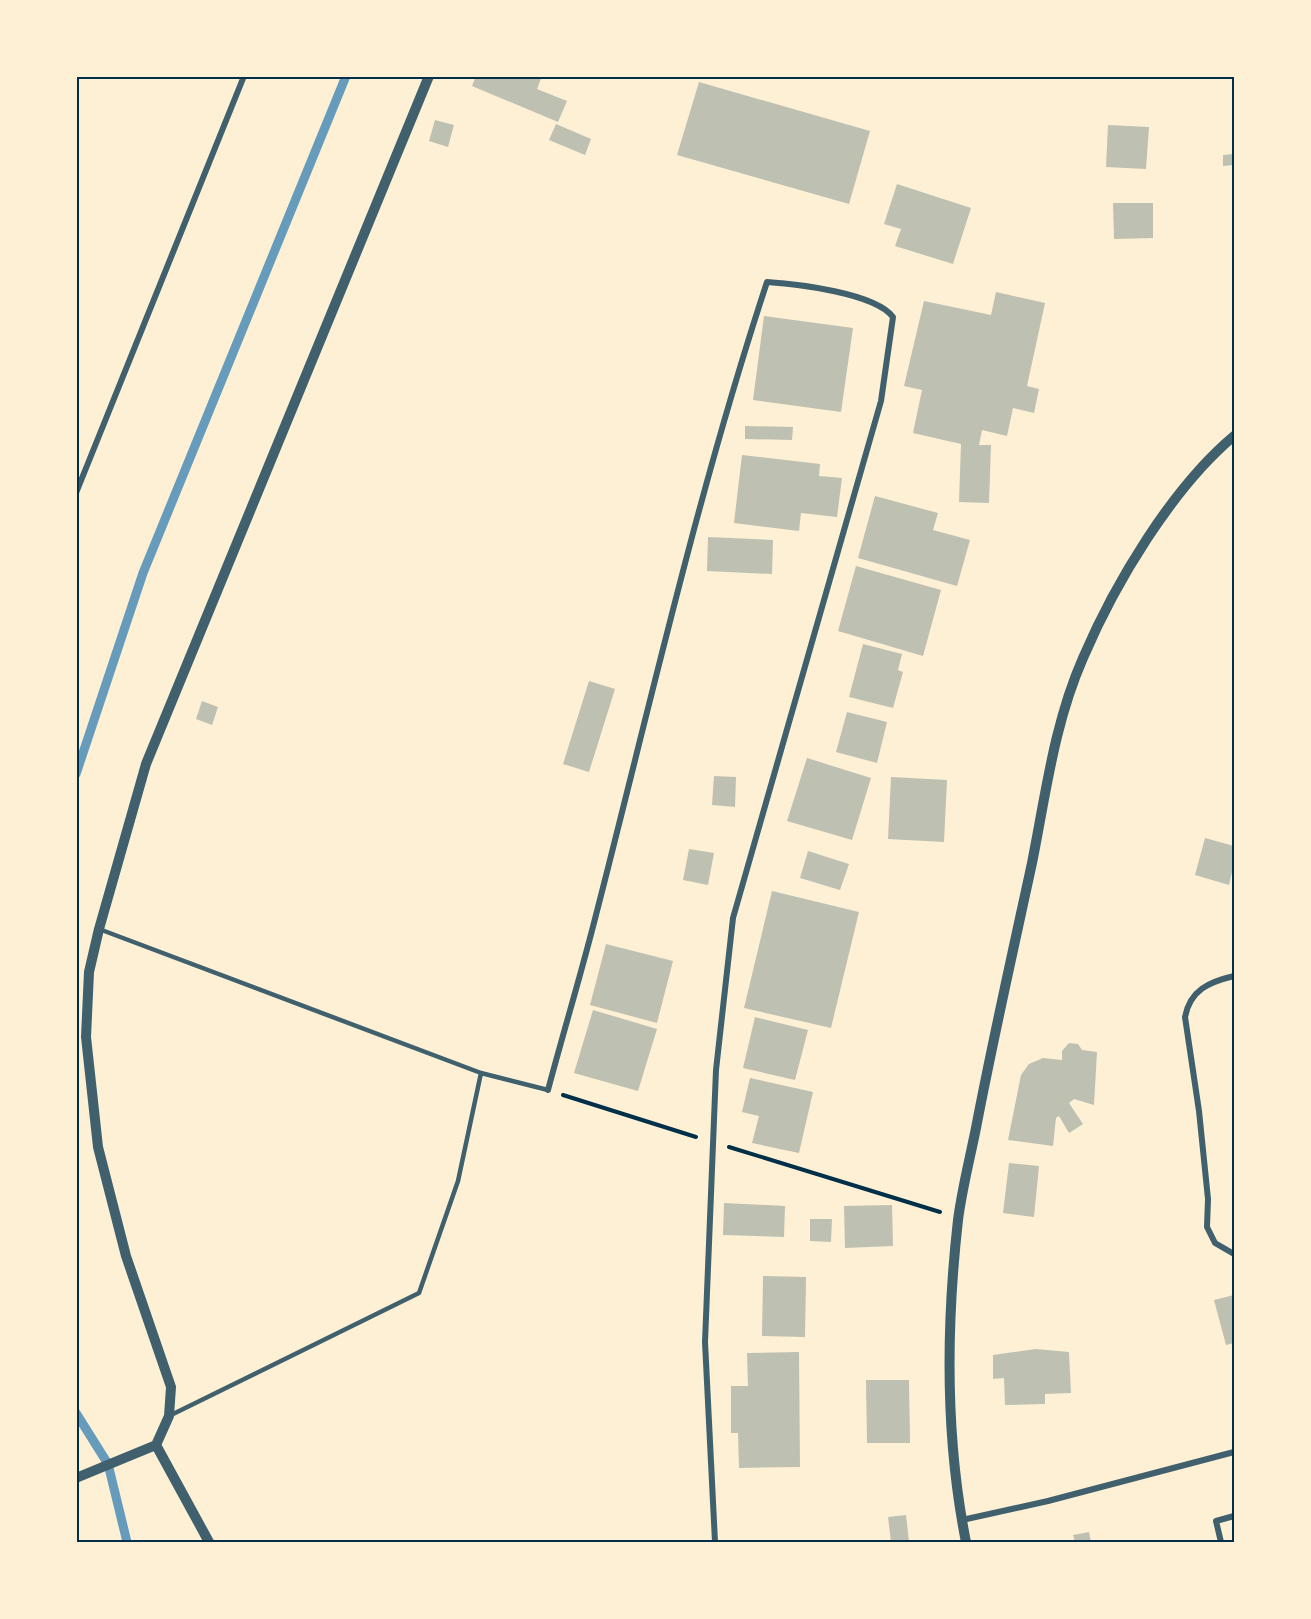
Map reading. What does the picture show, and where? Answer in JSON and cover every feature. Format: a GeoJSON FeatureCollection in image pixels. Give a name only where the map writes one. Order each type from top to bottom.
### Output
{"type":"FeatureCollection","features":[{"type":"Feature","properties":{"kind":"street"},"geometry":{"type":"LineString","coordinates":[[76,493],[244,76]]}},
{"type":"Feature","properties":{"kind":"street"},"geometry":{"type":"LineString","coordinates":[[76,1478],[122,1457],[156,1445],[169,1416],[171,1387],[126,1256],[98,1147],[86,1037],[89,972],[99,929],[146,764],[429,76]]}},
{"type":"Feature","properties":{"kind":"street"},"geometry":{"type":"LineString","coordinates":[[548,1090],[597,911],[634,756],[733,389],[767,282],[793,284],[873,302],[886,309],[892,317],[880,401],[734,918],[716,1070],[705,1342],[715,1542]]}},
{"type":"Feature","properties":{"kind":"street"},"geometry":{"type":"LineString","coordinates":[[966,1542],[952,1450],[949,1385],[958,1217],[1000,998],[1061,717],[1083,658],[1138,553],[1170,504],[1234,436]]}},
{"type":"Feature","properties":{"kind":"street"},"geometry":{"type":"LineString","coordinates":[[1234,976],[1200,989],[1188,1003],[1185,1017],[1199,1111],[1208,1199],[1207,1227],[1215,1243],[1234,1254]]}},
{"type":"Feature","properties":{"kind":"street"},"geometry":{"type":"LineString","coordinates":[[156,1445],[209,1542]]}},
{"type":"Feature","properties":{"kind":"street"},"geometry":{"type":"LineString","coordinates":[[961,1520],[1048,1501],[1234,1452]]}},
{"type":"Feature","properties":{"kind":"street"},"geometry":{"type":"LineString","coordinates":[[1221,1542],[1216,1521],[1234,1516]]}},
{"type":"Feature","properties":{"kind":"lane"},"geometry":{"type":"LineString","coordinates":[[99,929],[482,1073],[548,1090]]}},
{"type":"Feature","properties":{"kind":"lane"},"geometry":{"type":"LineString","coordinates":[[169,1416],[419,1293],[458,1181],[482,1073]]}},
{"type":"Feature","properties":{"kind":"path"},"geometry":{"type":"LineString","coordinates":[[548,1090],[958,1217]]}},
{"type":"Feature","properties":{"kind":"building"},"geometry":{"type":"Polygon","coordinates":[[[476,76],[542,76],[537,89],[567,101],[558,122],[472,86],[476,76]]]}},
{"type":"Feature","properties":{"kind":"building"},"geometry":{"type":"Polygon","coordinates":[[[699,82],[870,131],[849,204],[677,155],[699,82]]]}},
{"type":"Feature","properties":{"kind":"building"},"geometry":{"type":"Polygon","coordinates":[[[435,120],[454,125],[448,147],[429,141],[435,120]]]}},
{"type":"Feature","properties":{"kind":"building"},"geometry":{"type":"Polygon","coordinates":[[[556,124],[591,139],[585,155],[549,140],[556,124]]]}},
{"type":"Feature","properties":{"kind":"building"},"geometry":{"type":"Polygon","coordinates":[[[1108,125],[1149,127],[1146,169],[1106,167],[1108,125]]]}},
{"type":"Feature","properties":{"kind":"building"},"geometry":{"type":"Polygon","coordinates":[[[1234,154],[1234,165],[1223,166],[1223,155],[1234,154]]]}},
{"type":"Feature","properties":{"kind":"building"},"geometry":{"type":"Polygon","coordinates":[[[897,184],[971,208],[953,264],[895,246],[901,229],[884,224],[897,184]]]}},
{"type":"Feature","properties":{"kind":"building"},"geometry":{"type":"Polygon","coordinates":[[[1113,203],[1153,203],[1153,238],[1114,239],[1113,203]]]}},
{"type":"Feature","properties":{"kind":"building"},"geometry":{"type":"Polygon","coordinates":[[[996,292],[1045,303],[1027,386],[1039,389],[1034,413],[1013,408],[1007,436],[982,430],[979,445],[991,445],[989,503],[959,502],[961,444],[913,433],[922,390],[904,386],[924,301],[991,315],[996,292]]]}},
{"type":"Feature","properties":{"kind":"building"},"geometry":{"type":"Polygon","coordinates":[[[764,316],[853,328],[841,412],[753,400],[764,316]]]}},
{"type":"Feature","properties":{"kind":"building"},"geometry":{"type":"Polygon","coordinates":[[[745,426],[793,427],[792,440],[745,439],[745,426]]]}},
{"type":"Feature","properties":{"kind":"building"},"geometry":{"type":"Polygon","coordinates":[[[742,455],[820,464],[819,476],[842,478],[837,517],[801,513],[799,531],[734,523],[742,455]]]}},
{"type":"Feature","properties":{"kind":"building"},"geometry":{"type":"Polygon","coordinates":[[[875,496],[938,513],[933,530],[970,540],[957,586],[858,558],[875,496]]]}},
{"type":"Feature","properties":{"kind":"building"},"geometry":{"type":"Polygon","coordinates":[[[708,537],[773,540],[772,574],[707,571],[708,537]]]}},
{"type":"Feature","properties":{"kind":"building"},"geometry":{"type":"Polygon","coordinates":[[[856,566],[941,590],[923,656],[838,631],[856,566]]]}},
{"type":"Feature","properties":{"kind":"building"},"geometry":{"type":"Polygon","coordinates":[[[863,644],[902,654],[898,670],[903,672],[893,708],[849,697],[863,644]]]}},
{"type":"Feature","properties":{"kind":"building"},"geometry":{"type":"Polygon","coordinates":[[[589,681],[615,689],[589,772],[563,764],[589,681]]]}},
{"type":"Feature","properties":{"kind":"building"},"geometry":{"type":"Polygon","coordinates":[[[202,701],[218,707],[212,725],[196,719],[202,701]]]}},
{"type":"Feature","properties":{"kind":"building"},"geometry":{"type":"Polygon","coordinates":[[[847,712],[887,722],[877,763],[836,752],[847,712]]]}},
{"type":"Feature","properties":{"kind":"building"},"geometry":{"type":"Polygon","coordinates":[[[807,758],[871,778],[852,840],[787,821],[807,758]]]}},
{"type":"Feature","properties":{"kind":"building"},"geometry":{"type":"Polygon","coordinates":[[[714,776],[736,777],[735,807],[712,805],[714,776]]]}},
{"type":"Feature","properties":{"kind":"building"},"geometry":{"type":"Polygon","coordinates":[[[891,777],[947,780],[944,842],[888,839],[891,777]]]}},
{"type":"Feature","properties":{"kind":"building"},"geometry":{"type":"Polygon","coordinates":[[[1205,838],[1234,846],[1234,863],[1229,885],[1195,875],[1205,838]]]}},
{"type":"Feature","properties":{"kind":"building"},"geometry":{"type":"Polygon","coordinates":[[[689,849],[714,853],[708,885],[683,880],[689,849]]]}},
{"type":"Feature","properties":{"kind":"building"},"geometry":{"type":"Polygon","coordinates":[[[808,851],[849,864],[840,890],[800,878],[808,851]]]}},
{"type":"Feature","properties":{"kind":"building"},"geometry":{"type":"Polygon","coordinates":[[[772,891],[859,912],[831,1028],[744,1008],[772,891]]]}},
{"type":"Feature","properties":{"kind":"building"},"geometry":{"type":"Polygon","coordinates":[[[606,944],[673,961],[657,1023],[590,1005],[606,944]]]}},
{"type":"Feature","properties":{"kind":"building"},"geometry":{"type":"Polygon","coordinates":[[[593,1010],[657,1029],[638,1091],[574,1073],[593,1010]]]}},
{"type":"Feature","properties":{"kind":"building"},"geometry":{"type":"Polygon","coordinates":[[[755,1017],[808,1030],[795,1080],[743,1068],[755,1017]]]}},
{"type":"Feature","properties":{"kind":"building"},"geometry":{"type":"Polygon","coordinates":[[[1069,1043],[1078,1044],[1082,1050],[1097,1052],[1094,1105],[1074,1099],[1069,1103],[1083,1124],[1069,1133],[1059,1116],[1056,1118],[1053,1146],[1008,1140],[1021,1075],[1029,1064],[1043,1058],[1062,1060],[1062,1051],[1069,1043]]]}},
{"type":"Feature","properties":{"kind":"building"},"geometry":{"type":"Polygon","coordinates":[[[750,1078],[813,1092],[799,1153],[752,1143],[759,1116],[742,1112],[750,1078]]]}},
{"type":"Feature","properties":{"kind":"building"},"geometry":{"type":"Polygon","coordinates":[[[1009,1163],[1039,1166],[1034,1217],[1003,1213],[1009,1163]]]}},
{"type":"Feature","properties":{"kind":"building"},"geometry":{"type":"Polygon","coordinates":[[[724,1203],[785,1206],[784,1237],[723,1235],[724,1203]]]}},
{"type":"Feature","properties":{"kind":"building"},"geometry":{"type":"Polygon","coordinates":[[[892,1205],[893,1246],[845,1248],[844,1206],[892,1205]]]}},
{"type":"Feature","properties":{"kind":"building"},"geometry":{"type":"Polygon","coordinates":[[[810,1219],[832,1219],[831,1242],[810,1241],[810,1219]]]}},
{"type":"Feature","properties":{"kind":"building"},"geometry":{"type":"Polygon","coordinates":[[[763,1276],[806,1277],[805,1337],[762,1336],[763,1276]]]}},
{"type":"Feature","properties":{"kind":"building"},"geometry":{"type":"Polygon","coordinates":[[[1234,1295],[1234,1343],[1226,1345],[1214,1300],[1234,1295]]]}},
{"type":"Feature","properties":{"kind":"building"},"geometry":{"type":"Polygon","coordinates":[[[1036,1349],[1069,1352],[1071,1393],[1045,1394],[1045,1404],[1005,1405],[1004,1378],[993,1379],[993,1355],[1036,1349]]]}},
{"type":"Feature","properties":{"kind":"building"},"geometry":{"type":"Polygon","coordinates":[[[799,1352],[800,1467],[739,1468],[738,1433],[731,1433],[731,1386],[748,1386],[747,1353],[799,1352]]]}},
{"type":"Feature","properties":{"kind":"building"},"geometry":{"type":"Polygon","coordinates":[[[866,1380],[909,1380],[910,1443],[867,1443],[866,1380]]]}},
{"type":"Feature","properties":{"kind":"building"},"geometry":{"type":"Polygon","coordinates":[[[906,1515],[909,1542],[891,1542],[888,1517],[906,1515]]]}},
{"type":"Feature","properties":{"kind":"building"},"geometry":{"type":"Polygon","coordinates":[[[1089,1532],[1091,1542],[1075,1542],[1073,1535],[1089,1532]]]}},
{"type":"Feature","properties":{"kind":"waterway"},"geometry":{"type":"LineString","coordinates":[[76,774],[143,573],[346,76]]}},
{"type":"Feature","properties":{"kind":"waterway"},"geometry":{"type":"LineString","coordinates":[[76,1413],[108,1464],[127,1542]]}}]}
